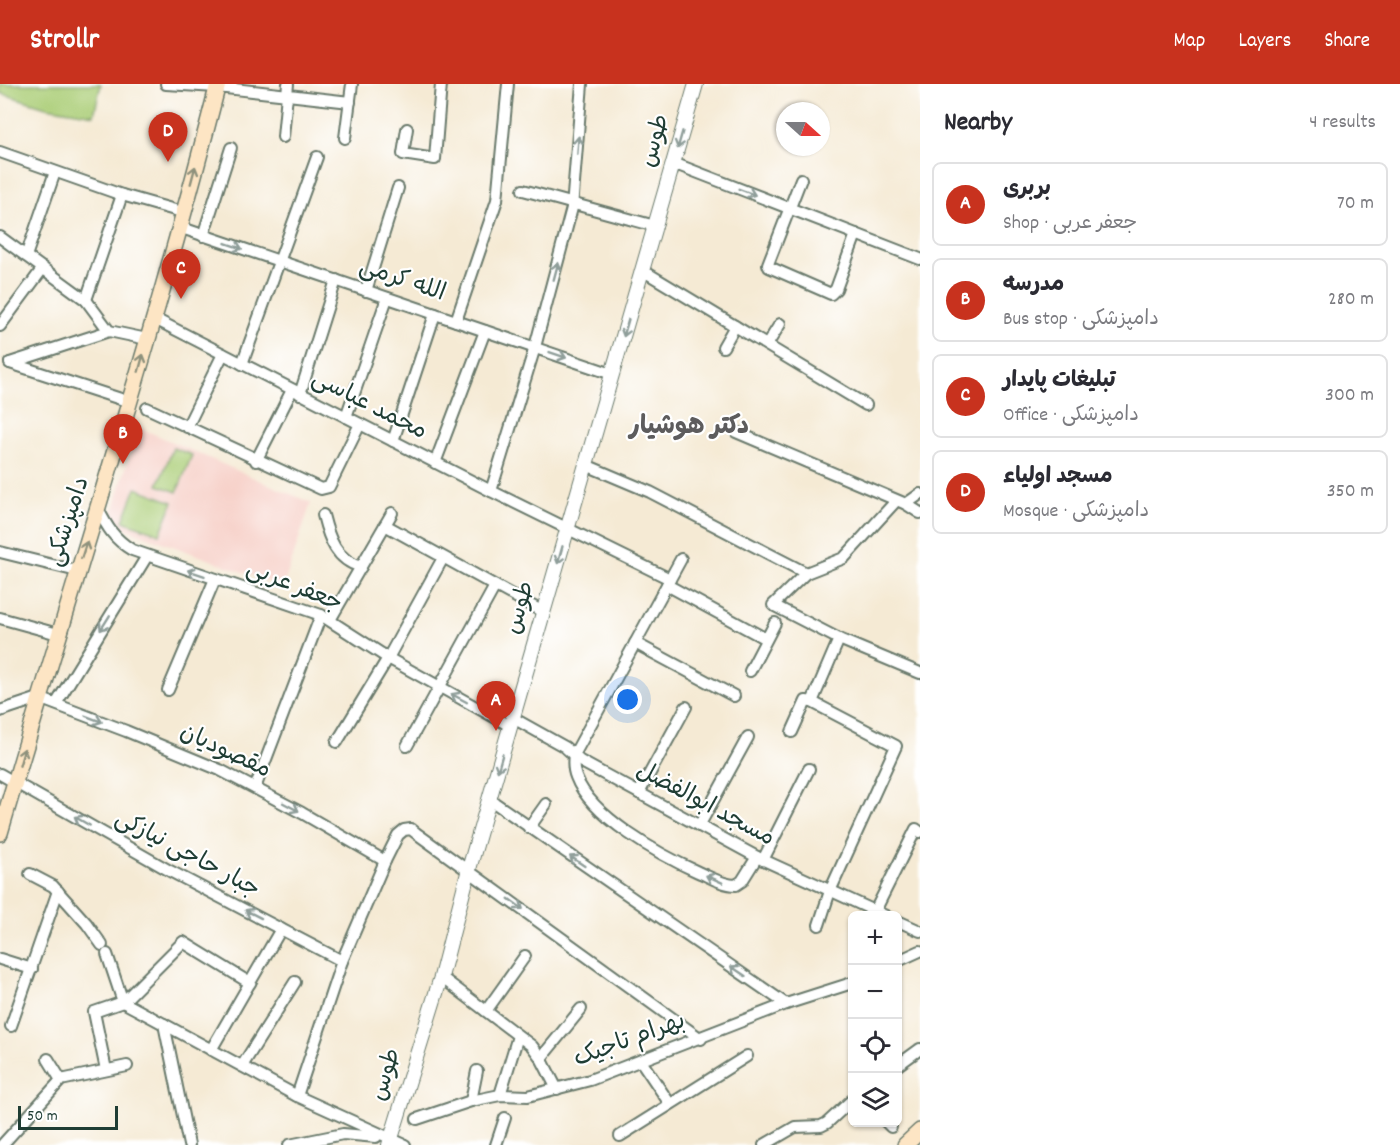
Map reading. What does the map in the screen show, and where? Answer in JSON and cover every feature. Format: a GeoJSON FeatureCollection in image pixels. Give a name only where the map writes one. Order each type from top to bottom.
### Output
{"type":"FeatureCollection","features":[{"type":"Feature","properties":{"kind":"main road","name":"دامپزشکی"},"geometry":{"type":"LineString","coordinates":[[0,833],[77,571],[130,402],[217,86]]}},
{"type":"Feature","properties":{"kind":"main road"},"geometry":{"type":"LineString","coordinates":[[905,1145],[920,1132]]}},
{"type":"Feature","properties":{"kind":"street"},"geometry":{"type":"LineString","coordinates":[[166,84],[287,89],[350,102]]}},
{"type":"Feature","properties":{"kind":"street"},"geometry":{"type":"LineString","coordinates":[[345,138],[352,84]]}},
{"type":"Feature","properties":{"kind":"street"},"geometry":{"type":"LineString","coordinates":[[456,321],[497,200],[508,84]]}},
{"type":"Feature","properties":{"kind":"street"},"geometry":{"type":"LineString","coordinates":[[491,491],[535,348],[573,204],[582,84]]}},
{"type":"Feature","properties":{"kind":"street","name":"طوس"},"geometry":{"type":"LineString","coordinates":[[390,1142],[441,977],[469,869],[696,84]]}},
{"type":"Feature","properties":{"kind":"street"},"geometry":{"type":"LineString","coordinates":[[407,129],[403,154],[435,159],[438,85]]}},
{"type":"Feature","properties":{"kind":"street"},"geometry":{"type":"LineString","coordinates":[[283,137],[287,89]]}},
{"type":"Feature","properties":{"kind":"street"},"geometry":{"type":"LineString","coordinates":[[203,236],[231,148]]}},
{"type":"Feature","properties":{"kind":"street"},"geometry":{"type":"LineString","coordinates":[[0,153],[122,195],[182,212]]}},
{"type":"Feature","properties":{"kind":"street"},"geometry":{"type":"LineString","coordinates":[[242,364],[317,157]]}},
{"type":"Feature","properties":{"kind":"street"},"geometry":{"type":"LineString","coordinates":[[673,163],[920,259]]}},
{"type":"Feature","properties":{"kind":"street"},"geometry":{"type":"LineString","coordinates":[[26,256],[55,172]]}},
{"type":"Feature","properties":{"kind":"street"},"geometry":{"type":"LineString","coordinates":[[801,179],[768,264],[769,267],[831,294],[836,289],[856,234]]}},
{"type":"Feature","properties":{"kind":"street"},"geometry":{"type":"LineString","coordinates":[[366,291],[398,188]]}},
{"type":"Feature","properties":{"kind":"street"},"geometry":{"type":"LineString","coordinates":[[523,190],[655,226]]}},
{"type":"Feature","properties":{"kind":"street"},"geometry":{"type":"LineString","coordinates":[[86,300],[122,195]]}},
{"type":"Feature","properties":{"kind":"street","name":"الله کرمی"},"geometry":{"type":"LineString","coordinates":[[179,227],[612,374]]}},
{"type":"Feature","properties":{"kind":"street"},"geometry":{"type":"LineString","coordinates":[[0,237],[86,300],[109,331]]}},
{"type":"Feature","properties":{"kind":"street"},"geometry":{"type":"LineString","coordinates":[[0,326],[43,268]]}},
{"type":"Feature","properties":{"kind":"street"},"geometry":{"type":"LineString","coordinates":[[642,270],[866,405]]}},
{"type":"Feature","properties":{"kind":"street"},"geometry":{"type":"LineString","coordinates":[[256,461],[296,392],[336,280]]}},
{"type":"Feature","properties":{"kind":"street"},"geometry":{"type":"LineString","coordinates":[[346,417],[387,298]]}},
{"type":"Feature","properties":{"kind":"street"},"geometry":{"type":"LineString","coordinates":[[393,441],[435,314]]}},
{"type":"Feature","properties":{"kind":"street","name":"محمد عباسی"},"geometry":{"type":"LineString","coordinates":[[153,318],[668,582],[766,639]]}},
{"type":"Feature","properties":{"kind":"street"},"geometry":{"type":"LineString","coordinates":[[767,345],[780,324]]}},
{"type":"Feature","properties":{"kind":"street"},"geometry":{"type":"LineString","coordinates":[[723,347],[735,326]]}},
{"type":"Feature","properties":{"kind":"street"},"geometry":{"type":"LineString","coordinates":[[130,402],[10,363],[109,331],[147,339]]}},
{"type":"Feature","properties":{"kind":"street"},"geometry":{"type":"LineString","coordinates":[[435,463],[485,331]]}},
{"type":"Feature","properties":{"kind":"street"},"geometry":{"type":"LineString","coordinates":[[187,427],[223,354]]}},
{"type":"Feature","properties":{"kind":"street"},"geometry":{"type":"LineString","coordinates":[[147,408],[256,461],[316,488],[325,489],[329,487],[360,424]]}},
{"type":"Feature","properties":{"kind":"street"},"geometry":{"type":"LineString","coordinates":[[736,432],[920,513]]}},
{"type":"Feature","properties":{"kind":"street"},"geometry":{"type":"LineString","coordinates":[[586,465],[650,492],[806,573]]}},
{"type":"Feature","properties":{"kind":"street"},"geometry":{"type":"LineString","coordinates":[[920,494],[901,503],[844,558],[806,573],[773,605],[839,639],[920,673]]}},
{"type":"Feature","properties":{"kind":"street","name":"جعفر عربی"},"geometry":{"type":"LineString","coordinates":[[98,509],[110,532],[120,542],[147,555],[325,618],[438,687],[512,722]]}},
{"type":"Feature","properties":{"kind":"street"},"geometry":{"type":"LineString","coordinates":[[255,788],[325,618],[361,567],[392,513]]}},
{"type":"Feature","properties":{"kind":"street"},"geometry":{"type":"LineString","coordinates":[[323,515],[330,538],[341,558],[361,567]]}},
{"type":"Feature","properties":{"kind":"street"},"geometry":{"type":"LineString","coordinates":[[385,525],[543,612]]}},
{"type":"Feature","properties":{"kind":"street"},"geometry":{"type":"LineString","coordinates":[[0,552],[77,571]]}},
{"type":"Feature","properties":{"kind":"street"},"geometry":{"type":"LineString","coordinates":[[56,704],[147,555]]}},
{"type":"Feature","properties":{"kind":"street"},"geometry":{"type":"LineString","coordinates":[[337,742],[388,658],[443,558]]}},
{"type":"Feature","properties":{"kind":"street"},"geometry":{"type":"LineString","coordinates":[[681,559],[574,755],[573,766],[576,777],[590,799],[623,829],[676,862],[736,885],[742,881],[760,858],[809,770]]}},
{"type":"Feature","properties":{"kind":"street"},"geometry":{"type":"LineString","coordinates":[[168,690],[215,579]]}},
{"type":"Feature","properties":{"kind":"street"},"geometry":{"type":"LineString","coordinates":[[407,746],[495,586]]}},
{"type":"Feature","properties":{"kind":"street"},"geometry":{"type":"LineString","coordinates":[[9,608],[3,619],[58,634]]}},
{"type":"Feature","properties":{"kind":"street"},"geometry":{"type":"LineString","coordinates":[[750,671],[775,623]]}},
{"type":"Feature","properties":{"kind":"street"},"geometry":{"type":"LineString","coordinates":[[812,702],[839,639]]}},
{"type":"Feature","properties":{"kind":"street"},"geometry":{"type":"LineString","coordinates":[[635,643],[735,696]]}},
{"type":"Feature","properties":{"kind":"street"},"geometry":{"type":"LineString","coordinates":[[0,711],[39,698]]}},
{"type":"Feature","properties":{"kind":"street","name":"مقصودیان"},"geometry":{"type":"LineString","coordinates":[[39,698],[188,756],[255,788],[385,861]]}},
{"type":"Feature","properties":{"kind":"street"},"geometry":{"type":"LineString","coordinates":[[792,732],[806,701],[896,746],[830,891],[819,925]]}},
{"type":"Feature","properties":{"kind":"street"},"geometry":{"type":"LineString","coordinates":[[639,793],[686,707]]}},
{"type":"Feature","properties":{"kind":"street","name":"مسجد ابوالفضل"},"geometry":{"type":"LineString","coordinates":[[512,722],[565,747],[580,761],[760,858],[875,911]]}},
{"type":"Feature","properties":{"kind":"street"},"geometry":{"type":"LineString","coordinates":[[699,826],[748,737]]}},
{"type":"Feature","properties":{"kind":"street","name":"جبار حاجی نیازکی"},"geometry":{"type":"LineString","coordinates":[[0,774],[170,871],[342,961]]}},
{"type":"Feature","properties":{"kind":"street"},"geometry":{"type":"LineString","coordinates":[[489,799],[786,1004]]}},
{"type":"Feature","properties":{"kind":"street"},"geometry":{"type":"LineString","coordinates":[[529,828],[546,804]]}},
{"type":"Feature","properties":{"kind":"street"},"geometry":{"type":"LineString","coordinates":[[881,911],[916,829],[920,832]]}},
{"type":"Feature","properties":{"kind":"street"},"geometry":{"type":"LineString","coordinates":[[297,1096],[342,961],[385,861],[398,835],[404,830],[411,830],[469,869],[701,1039]]}},
{"type":"Feature","properties":{"kind":"street"},"geometry":{"type":"LineString","coordinates":[[30,874],[44,880],[58,891],[105,949],[123,1002],[297,1096],[390,1142]]}},
{"type":"Feature","properties":{"kind":"street"},"geometry":{"type":"LineString","coordinates":[[11,1026],[58,891]]}},
{"type":"Feature","properties":{"kind":"street"},"geometry":{"type":"LineString","coordinates":[[902,923],[920,931]]}},
{"type":"Feature","properties":{"kind":"street"},"geometry":{"type":"LineString","coordinates":[[212,1050],[281,929]]}},
{"type":"Feature","properties":{"kind":"street"},"geometry":{"type":"LineString","coordinates":[[106,1070],[94,1012],[123,1002],[183,942],[250,983]]}},
{"type":"Feature","properties":{"kind":"street"},"geometry":{"type":"LineString","coordinates":[[902,959],[920,951]]}},
{"type":"Feature","properties":{"kind":"street"},"geometry":{"type":"LineString","coordinates":[[486,1011],[525,956]]}},
{"type":"Feature","properties":{"kind":"street"},"geometry":{"type":"LineString","coordinates":[[0,959],[32,969]]}},
{"type":"Feature","properties":{"kind":"street"},"geometry":{"type":"LineString","coordinates":[[441,977],[532,1046],[557,1089]]}},
{"type":"Feature","properties":{"kind":"street"},"geometry":{"type":"LineString","coordinates":[[242,1066],[295,982]]}},
{"type":"Feature","properties":{"kind":"street","name":"بهرام تاجیک"},"geometry":{"type":"LineString","coordinates":[[417,1119],[471,1101],[500,1095],[521,1097],[590,1080],[701,1039],[786,1004],[848,984]]}},
{"type":"Feature","properties":{"kind":"street"},"geometry":{"type":"LineString","coordinates":[[541,1058],[581,1009]]}},
{"type":"Feature","properties":{"kind":"street"},"geometry":{"type":"LineString","coordinates":[[164,1024],[189,1145]]}},
{"type":"Feature","properties":{"kind":"street"},"geometry":{"type":"LineString","coordinates":[[500,1095],[518,1036]]}},
{"type":"Feature","properties":{"kind":"street"},"geometry":{"type":"LineString","coordinates":[[902,1062],[920,1049]]}},
{"type":"Feature","properties":{"kind":"street"},"geometry":{"type":"LineString","coordinates":[[621,1136],[747,1056]]}},
{"type":"Feature","properties":{"kind":"street"},"geometry":{"type":"LineString","coordinates":[[48,1059],[61,1080]]}},
{"type":"Feature","properties":{"kind":"street"},"geometry":{"type":"LineString","coordinates":[[641,1061],[670,1104]]}},
{"type":"Feature","properties":{"kind":"street"},"geometry":{"type":"LineString","coordinates":[[2,1145],[61,1080],[127,1066]]}},
{"type":"Feature","properties":{"kind":"street"},"geometry":{"type":"LineString","coordinates":[[471,1101],[477,1071]]}},
{"type":"Feature","properties":{"kind":"street"},"geometry":{"type":"LineString","coordinates":[[764,1145],[795,1127],[821,1126],[848,1104]]}},
{"type":"Feature","properties":{"kind":"street"},"geometry":{"type":"LineString","coordinates":[[496,1145],[505,1118]]}},
{"type":"Feature","properties":{"kind":"street"},"geometry":{"type":"LineString","coordinates":[[289,1145],[343,1134],[360,1134],[405,1145]]}},
{"type":"Feature","properties":{"kind":"shaded area"},"geometry":{"type":"Polygon","coordinates":[[[138,427],[311,503],[283,587],[116,525],[112,515],[138,427]]]}},
{"type":"Feature","properties":{"kind":"green space"},"geometry":{"type":"Polygon","coordinates":[[[0,84],[101,84],[94,115],[46,107],[0,93],[0,84]]]}},
{"type":"Feature","properties":{"kind":"green space"},"geometry":{"type":"Polygon","coordinates":[[[173,448],[192,455],[177,492],[158,485],[173,448]]]}},
{"type":"Feature","properties":{"kind":"green space"},"geometry":{"type":"Polygon","coordinates":[[[136,488],[173,502],[160,534],[123,521],[136,488]]]}},
{"type":"Feature","properties":{"kind":"place","name":"مسجد اولیاء"},"geometry":{"type":"Point","coordinates":[168,162]}},
{"type":"Feature","properties":{"kind":"place","name":"تبلیغات پایدار"},"geometry":{"type":"Point","coordinates":[181,299]}},
{"type":"Feature","properties":{"kind":"place","name":"مدرسه"},"geometry":{"type":"Point","coordinates":[123,464]}},
{"type":"Feature","properties":{"kind":"place","name":"بربری"},"geometry":{"type":"Point","coordinates":[496,731]}},
{"type":"Feature","properties":{"kind":"district","name":"دکتر هوشیار"},"geometry":{"type":"Point","coordinates":[689,427]}}]}
